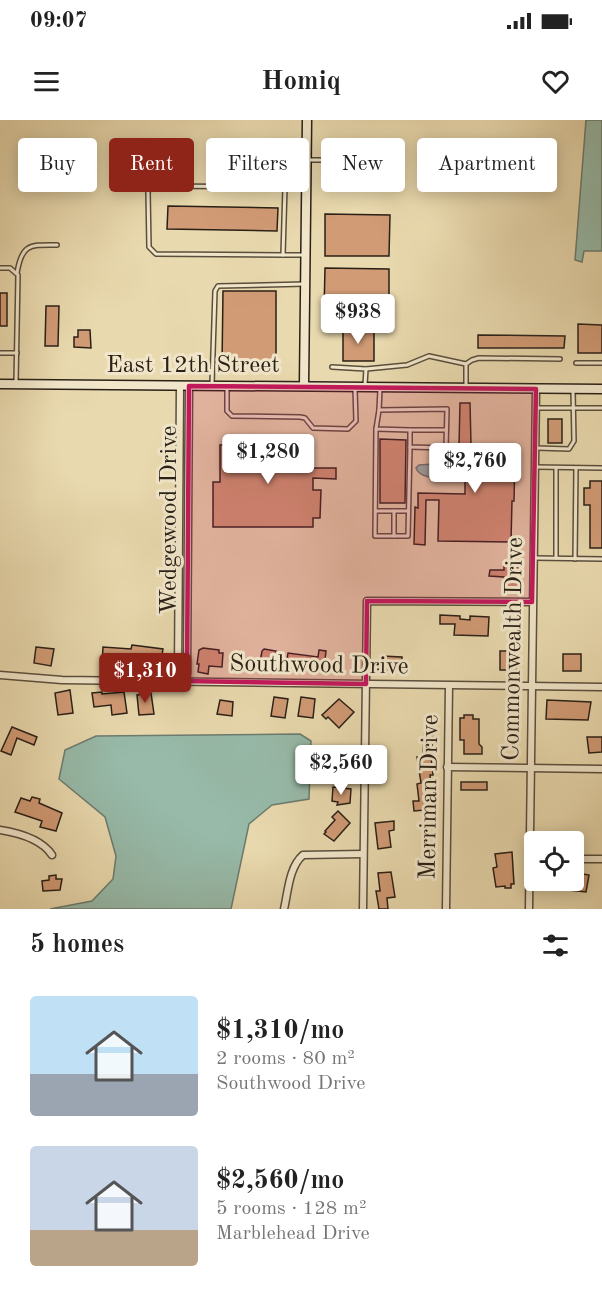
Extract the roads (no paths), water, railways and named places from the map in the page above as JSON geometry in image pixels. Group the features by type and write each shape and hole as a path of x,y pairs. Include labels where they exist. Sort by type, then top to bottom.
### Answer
{"street":[{"path":"307,120 307,138"},
{"path":"304,387 306,192"},
{"name":"East 12th Street","path":"0,384 602,389"},
{"name":"Wedgewood Drive","path":"183,681 178,673 184,386"},
{"name":"Commonwealth Drive","path":"532,831 531,687 536,388"},
{"path":"363,909 367,601 532,602"},
{"name":"Southwood Drive","path":"0,675 38,680 602,687"},
{"name":"Merriman Drive","path":"446,909 449,686"},
{"path":"447,767 602,769"},
{"path":"0,830 26,837 46,846 52,855"},
{"path":"284,909 294,869 298,859 303,855 363,854"},
{"path":"584,859 602,859"},
{"name":"Commonwealth Drive","path":"529,909 530,891"}],"lane":[{"path":"206,186 155,186 148,191 149,247 156,254 306,255"},
{"path":"284,255 285,192"},
{"path":"16,384 17,273 21,254 27,248 38,245 57,245"},
{"path":"0,268 10,267 17,273"},
{"path":"212,386 216,289 221,286 305,284"},
{"path":"0,353 17,353"},
{"path":"332,367 366,369 407,365 429,356 466,364 479,358 560,359"},
{"path":"576,363 602,363"},
{"path":"466,364 466,388"},
{"path":"365,387 366,369"},
{"path":"227,386 226,409 232,416 300,417 304,418 313,428 348,429 356,421 355,387"},
{"path":"380,387 376,429 375,536 408,536 410,430"},
{"path":"535,448 569,449 574,441 573,389"},
{"path":"535,408 602,408"},
{"path":"379,410 447,409 446,448 410,447"},
{"path":"376,429 446,430"},
{"path":"534,467 602,468"},
{"path":"556,468 556,558"},
{"path":"575,558 576,468"},
{"path":"376,511 408,511"},
{"path":"394,511 394,536"},
{"path":"533,558 602,559"}]}
